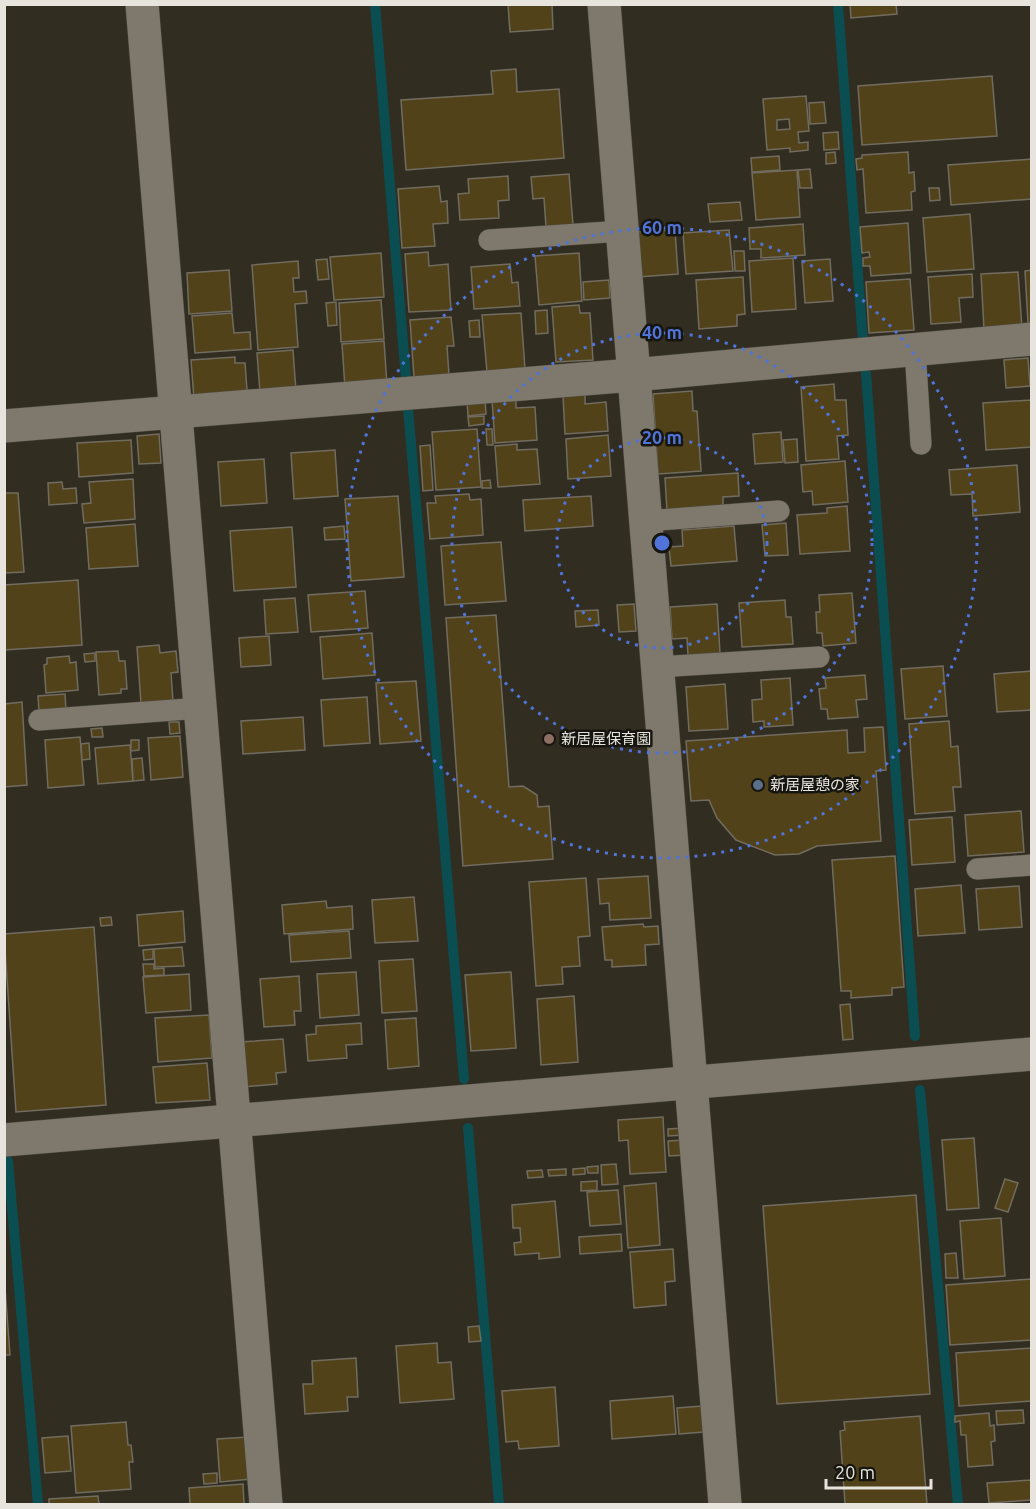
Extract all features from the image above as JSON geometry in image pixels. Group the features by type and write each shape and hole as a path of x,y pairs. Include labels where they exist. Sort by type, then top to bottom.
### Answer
{"street":[{"path":"142,4 266,1504"},
{"path":"604,4 724,1504"},
{"path":"4,426 633,375 1032,339"},
{"path":"4,1140 1032,1054"}],"lane":[{"path":"489,240 622,231"},
{"path":"915,349 921,444"},
{"path":"645,521 779,511"},
{"path":"657,667 819,657"},
{"path":"39,720 201,708"},
{"path":"977,869 1032,865"}],"building":[{"path":"508,4 552,4 553,29 510,32"},
{"path":"850,4 896,4 897,14 851,18"},
{"path":"516,69 517,92 559,89 564,158 406,170 401,100 493,94 491,71"},
{"path":"992,76 997,136 862,145 858,86"},
{"path":"806,96 809,131 798,132 799,143 808,142 808,150 790,152 790,148 767,150 763,99","holes":["789,119 790,129 777,130 777,120"]},
{"path":"824,102 826,123 810,124 809,103"},
{"path":"838,132 839,149 824,150 823,133"},
{"path":"835,152 836,163 826,164 826,153"},
{"path":"908,152 909,173 914,172 915,191 911,192 912,210 866,213 863,169 857,170 856,159 862,158 862,155"},
{"path":"779,156 780,170 752,172 751,158"},
{"path":"1032,159 1032,199 951,205 948,165"},
{"path":"810,169 812,188 800,188 798,170"},
{"path":"797,170 800,217 756,220 752,173"},
{"path":"569,174 573,225 546,227 544,198 533,199 531,177"},
{"path":"508,176 509,200 498,201 499,218 460,220 458,194 469,193 468,179"},
{"path":"439,186 441,202 447,201 448,223 433,224 435,246 402,248 398,189"},
{"path":"929,188 939,188 940,200 930,201"},
{"path":"740,202 742,220 710,222 708,204"},
{"path":"970,214 974,269 927,272 923,218"},
{"path":"908,223 911,273 871,276 870,266 863,266 863,258 870,257 869,252 862,253 860,227"},
{"path":"803,224 805,255 761,258 761,249 750,249 749,228"},
{"path":"675,230 678,274 638,277 635,232"},
{"path":"729,230 733,271 686,274 683,233"},
{"path":"734,251 744,251 745,271 735,271"},
{"path":"428,252 429,266 448,264 451,310 409,312 405,254"},
{"path":"381,253 384,297 334,300 330,257"},
{"path":"579,253 582,301 539,305 535,256"},
{"path":"793,258 796,309 752,312 749,261"},
{"path":"327,259 329,279 318,280 316,260"},
{"path":"830,259 833,301 805,303 802,261"},
{"path":"298,261 299,278 293,278 294,292 306,291 307,303 295,304 298,347 258,350 252,265"},
{"path":"510,264 512,283 518,282 520,306 474,309 471,267"},
{"path":"229,270 232,311 189,314 187,273"},
{"path":"1032,270 1032,323 1028,323 1025,271"},
{"path":"1018,272 1022,328 984,330 981,274"},
{"path":"972,274 973,297 959,298 961,322 931,324 928,277"},
{"path":"743,277 745,314 737,315 737,326 699,329 696,280"},
{"path":"910,279 914,330 869,333 866,282"},
{"path":"609,280 610,298 584,300 583,282"},
{"path":"381,300 384,339 341,342 339,303"},
{"path":"336,302 337,325 328,326 326,303"},
{"path":"579,305 580,313 590,313 593,360 556,362 552,307"},
{"path":"547,310 548,333 536,334 535,311"},
{"path":"232,313 234,333 250,332 251,349 195,353 192,316"},
{"path":"521,313 525,369 487,372 482,315"},
{"path":"451,317 454,346 447,346 449,375 414,378 410,320"},
{"path":"479,320 480,337 470,337 469,321"},
{"path":"384,341 387,385 345,388 342,344"},
{"path":"293,350 296,391 260,393 257,353"},
{"path":"235,357 235,363 245,363 247,390 194,399 191,360"},
{"path":"1028,358 1030,386 1006,388 1004,360"},
{"path":"834,384 835,400 846,400 848,435 837,436 839,459 806,461 801,387"},
{"path":"692,391 693,411 697,411 701,471 658,474 653,394"},
{"path":"585,394 585,404 606,402 608,431 565,434 563,396"},
{"path":"516,398 516,408 535,407 537,440 495,443 492,400"},
{"path":"485,399 486,414 468,416 467,400"},
{"path":"1032,400 1032,447 986,450 983,403"},
{"path":"484,416 484,424 469,426 468,417"},
{"path":"477,429 481,487 436,490 432,432"},
{"path":"486,429 492,429 493,445 487,445"},
{"path":"781,432 783,462 755,464 753,434"},
{"path":"159,434 161,463 139,464 137,436"},
{"path":"608,435 611,476 568,479 566,439"},
{"path":"797,439 798,462 785,463 783,440"},
{"path":"131,440 133,473 79,477 77,443"},
{"path":"517,444 517,450 537,449 540,484 498,487 495,446"},
{"path":"430,445 433,490 423,491 420,446"},
{"path":"335,450 338,496 294,499 291,453"},
{"path":"264,459 267,503 221,506 218,462"},
{"path":"845,461 848,502 813,505 812,491 803,492 801,465"},
{"path":"1017,465 1020,512 973,516 972,494 951,495 949,470"},
{"path":"738,473 739,496 723,497 723,507 667,511 665,478"},
{"path":"133,479 135,519 84,523 82,504 91,503 89,482"},
{"path":"490,480 491,488 482,488 482,481"},
{"path":"62,482 63,489 76,488 77,503 49,505 48,483"},
{"path":"4,493 18,493 24,572 4,573"},
{"path":"469,494 470,500 481,499 483,535 430,539 427,503 436,503 435,496"},
{"path":"398,496 404,577 351,581 345,499"},
{"path":"591,496 593,526 525,531 523,500"},
{"path":"847,506 850,551 800,554 797,515 827,513 827,508"},
{"path":"786,523 788,555 765,556 762,525"},
{"path":"135,524 138,566 89,569 86,528"},
{"path":"344,526 345,539 325,540 324,528"},
{"path":"734,526 737,561 671,566 669,547 683,546 682,530"},
{"path":"292,527 296,587 234,591 230,531"},
{"path":"501,542 506,601 445,605 441,546"},
{"path":"78,580 82,645 4,650 4,585"},
{"path":"365,591 368,628 311,632 308,595"},
{"path":"852,593 856,643 823,646 822,633 817,633 816,612 820,612 819,595"},
{"path":"295,598 298,632 266,634 264,600"},
{"path":"785,600 786,617 791,617 793,644 742,647 739,603"},
{"path":"634,604 636,631 619,632 617,605"},
{"path":"717,604 720,653 688,655 687,638 672,639 670,607"},
{"path":"598,610 599,625 576,627 575,611"},
{"path":"496,615 509,787 523,786 537,795 538,807 549,806 553,859 463,866 446,618"},
{"path":"372,633 375,675 323,679 320,637"},
{"path":"269,636 271,665 241,667 239,638"},
{"path":"159,645 160,653 176,651 178,672 171,673 173,701 141,704 137,647"},
{"path":"118,651 119,661 125,661 127,689 121,689 121,693 99,695 96,652"},
{"path":"95,653 95,661 85,662 84,654"},
{"path":"69,656 70,663 76,662 78,690 46,693 44,665 47,664 47,658"},
{"path":"943,666 947,716 905,719 901,669"},
{"path":"1032,671 1032,710 997,712 994,674"},
{"path":"865,675 867,699 856,700 858,717 828,719 827,709 821,709 819,689 826,688 825,678"},
{"path":"790,678 793,725 764,727 764,721 753,722 752,700 762,699 761,680"},
{"path":"416,681 421,741 380,744 376,683"},
{"path":"725,684 728,729 689,731 686,687"},
{"path":"65,694 66,710 39,712 38,696"},
{"path":"367,697 370,743 324,746 321,700"},
{"path":"22,702 27,785 4,787 4,704"},
{"path":"303,717 305,750 243,754 241,721"},
{"path":"949,721 951,747 958,746 961,787 953,787 955,811 915,814 909,724"},
{"path":"169,722 179,722 180,733 170,734"},
{"path":"883,727 886,770 876,771 881,841 817,846 799,854 775,855 736,840 717,818 709,800 691,801 686,741 847,730 848,753 865,752 864,728"},
{"path":"102,728 103,737 92,737 91,729"},
{"path":"180,736 183,777 151,780 148,738"},
{"path":"80,737 84,785 48,788 45,740"},
{"path":"131,740 139,740 139,750 131,751"},
{"path":"89,743 90,759 82,760 81,744"},
{"path":"130,745 133,781 98,784 95,748"},
{"path":"142,758 144,780 133,781 132,759"},
{"path":"1021,811 1024,852 968,856 965,815"},
{"path":"952,817 955,862 912,865 909,820"},
{"path":"895,856 904,987 892,988 892,995 851,998 851,991 841,991 832,860"},
{"path":"648,876 651,918 610,920 609,903 600,904 598,879"},
{"path":"586,878 590,936 578,937 580,966 562,967 563,984 536,986 529,882"},
{"path":"961,885 965,933 918,936 915,889"},
{"path":"1019,886 1022,927 979,930 976,889"},
{"path":"414,897 418,941 375,943 372,900"},
{"path":"326,901 327,908 352,906 353,929 284,934 282,905"},
{"path":"183,911 185,942 139,946 137,915"},
{"path":"111,917 112,925 101,926 100,918"},
{"path":"643,924 644,927 658,926 659,944 645,945 646,965 612,967 612,960 605,960 602,927"},
{"path":"94,927 106,1105 16,1112 4,934"},
{"path":"349,931 351,958 291,962 289,935"},
{"path":"182,947 184,966 155,967 154,949"},
{"path":"153,949 153,959 144,960 143,950"},
{"path":"413,959 417,1011 382,1013 379,961"},
{"path":"143,964 154,964 154,969 164,968 164,975 144,976"},
{"path":"356,972 359,1015 320,1018 317,974"},
{"path":"511,972 516,1048 471,1051 465,975"},
{"path":"189,974 191,1010 146,1013 143,977"},
{"path":"299,976 301,1011 294,1011 295,1025 264,1027 260,979"},
{"path":"574,996 578,1062 541,1065 537,999"},
{"path":"850,1004 853,1039 843,1040 840,1005"},
{"path":"209,1015 212,1058 158,1062 155,1018"},
{"path":"416,1018 419,1066 388,1069 385,1020"},
{"path":"361,1023 362,1044 346,1045 347,1058 308,1061 306,1035 316,1034 316,1026"},
{"path":"283,1039 286,1072 276,1073 277,1084 243,1087 240,1042"},
{"path":"207,1063 210,1100 156,1103 153,1067"},
{"path":"663,1117 666,1172 630,1174 628,1140 619,1141 618,1120"},
{"path":"683,1128 684,1135 668,1136 668,1129"},
{"path":"974,1138 979,1208 947,1210 942,1140"},
{"path":"684,1140 685,1155 669,1156 668,1141"},
{"path":"616,1164 618,1184 602,1185 601,1165"},
{"path":"598,1166 598,1173 588,1173 587,1167"},
{"path":"585,1168 585,1174 573,1175 573,1169"},
{"path":"566,1169 566,1175 549,1176 548,1170"},
{"path":"542,1170 543,1177 528,1178 527,1171"},
{"path":"1005,1179 1018,1183 1008,1212 995,1208"},
{"path":"597,1181 597,1190 581,1191 581,1182"},
{"path":"656,1183 660,1245 628,1248 624,1186"},
{"path":"618,1190 621,1224 590,1226 587,1192"},
{"path":"916,1195 930,1394 777,1404 763,1206"},
{"path":"555,1201 560,1257 539,1259 539,1253 515,1255 514,1243 521,1242 520,1228 513,1228 512,1205"},
{"path":"1001,1218 1005,1276 964,1279 960,1221"},
{"path":"621,1234 622,1251 580,1254 579,1237"},
{"path":"673,1249 675,1281 665,1282 666,1305 634,1308 630,1252"},
{"path":"956,1253 958,1278 946,1278 945,1254"},
{"path":"4,1274 10,1355 4,1355"},
{"path":"1032,1279 1032,1340 950,1345 946,1285"},
{"path":"479,1326 481,1341 469,1342 468,1327"},
{"path":"437,1343 438,1363 451,1362 454,1399 400,1403 396,1346"},
{"path":"1032,1348 1032,1401 959,1406 956,1353"},
{"path":"356,1358 358,1397 347,1397 348,1411 305,1414 303,1384 313,1384 312,1361"},
{"path":"555,1387 559,1446 519,1449 518,1441 506,1442 502,1391"},
{"path":"673,1396 676,1434 612,1439 610,1401"},
{"path":"702,1406 704,1432 679,1434 677,1408"},
{"path":"1023,1410 1024,1423 997,1425 996,1411"},
{"path":"989,1413 990,1426 994,1425 995,1441 991,1442 993,1465 968,1467 966,1435 961,1435 960,1421 955,1422 955,1416"},
{"path":"920,1416 927,1504 845,1504 840,1431 845,1430 844,1422"},
{"path":"126,1422 128,1445 131,1445 133,1462 129,1462 131,1489 76,1493 71,1426"},
{"path":"68,1436 71,1471 45,1473 42,1438"},
{"path":"248,1437 251,1479 220,1482 217,1439"},
{"path":"217,1473 217,1483 204,1484 203,1474"},
{"path":"1032,1480 1032,1500 989,1503 987,1483"},
{"path":"243,1484 244,1504 190,1504 189,1488"},
{"path":"98,1496 99,1504 49,1504 49,1499"}],"waterway":[{"path":"375,4 406,379"},
{"path":"838,4 863,342"},
{"path":"866,373 915,1036"},
{"path":"408,408 464,1079"},
{"path":"920,1090 958,1504"},
{"path":"468,1128 499,1504"},
{"path":"8,1161 38,1504"}],"place":[{"name":"新居屋保育園","path":"549,739"},
{"name":"新居屋憩の家","path":"758,785"}]}
